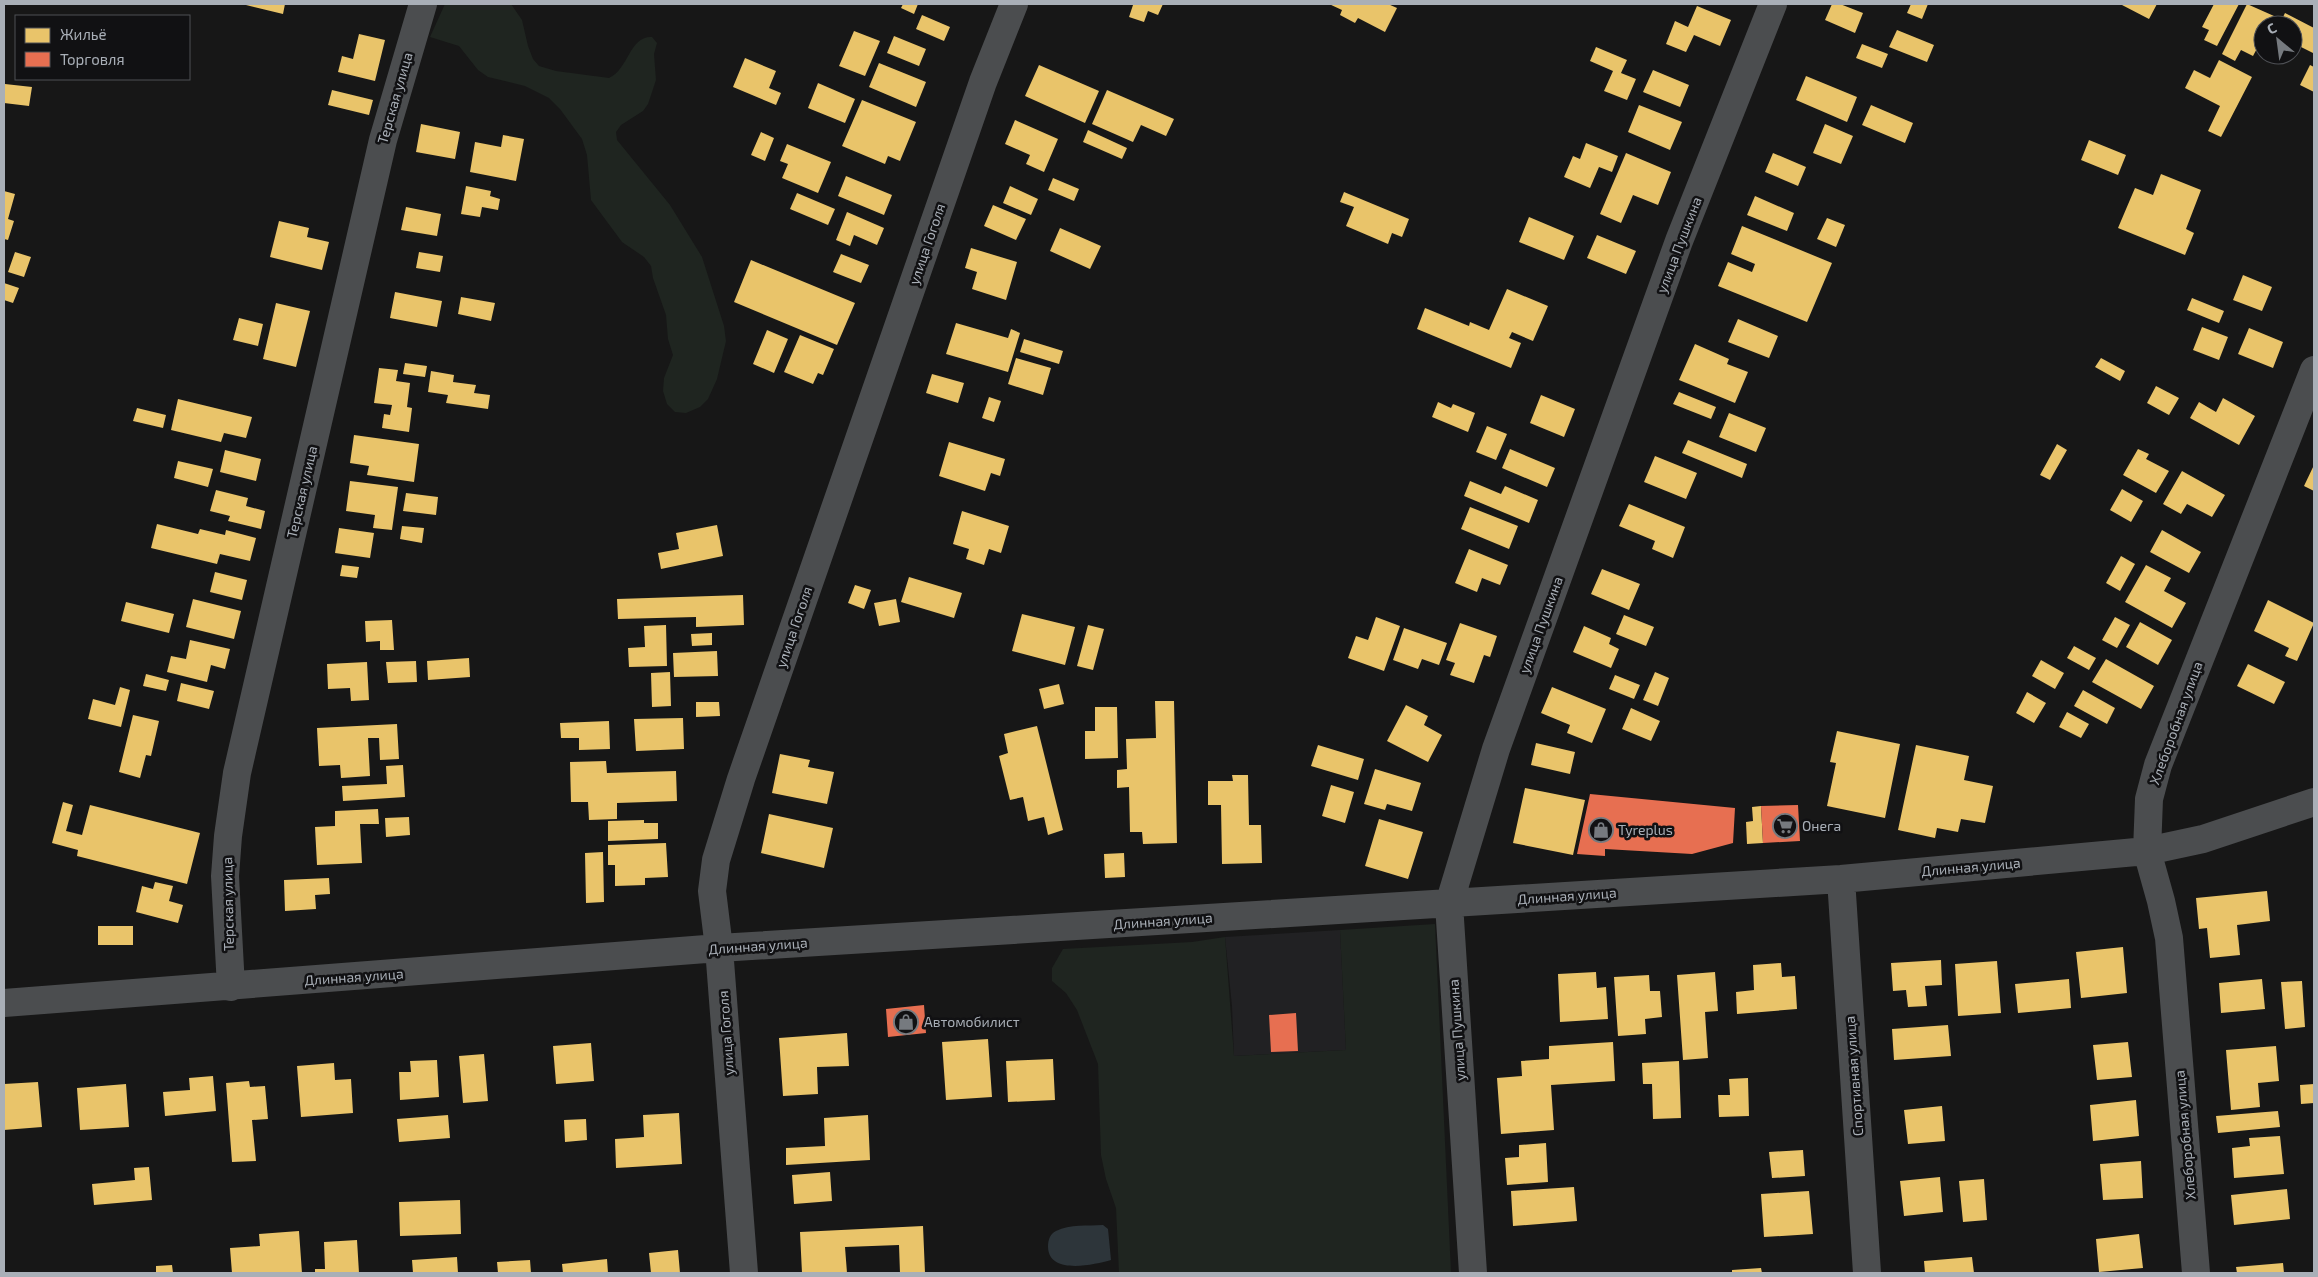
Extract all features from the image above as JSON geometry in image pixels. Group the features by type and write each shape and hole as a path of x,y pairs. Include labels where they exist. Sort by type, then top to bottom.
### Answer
{"street":[{"name":"Терская улица","path":"231,987 225,876 228,836 237,773 382,140 423,4"},
{"name":"улица Гоголя","path":"744,1273 719,948 712,891 716,860 976,101 1014,4"},
{"name":"улица Пушкина","path":"1473,1273 1449,904 1496,749 1679,242 1773,4"},
{"name":"Хлеборобная улица","path":"2196,1273 2169,938 2161,900 2147,852 2149,799 2158,766 2314,370"},
{"name":"Длинная улица","path":"4,1003 719,948 1841,879 2147,852 2203,838 2314,802"},
{"name":"Спортивная улица","path":"1841,879 1867,1273"}],"shaded area":[{"path":"445,4 511,4 522,20 533,59 539,66 556,71 609,78 621,68 638,42 644,38 652,37 657,43 654,54 656,80 648,104 643,111 621,125 616,132 617,140 670,205 702,257 724,326 726,341 717,379 708,399 700,407 686,413 675,412 667,404 663,391 664,378 673,355 668,339 666,315 653,278 651,266 644,257 622,242 591,200 587,155 582,139 560,109 549,98 525,86 488,77 478,70 459,46 430,37"},
{"path":"1435,924 1451,1273 1119,1273 1116,1208 1106,1179 1101,1155 1098,1064 1077,1010 1066,993 1052,981 1052,968 1063,949 1192,942 1225,937 1234,1056 1346,1050 1340,930"},
{"path":"1340,930 1346,1050 1234,1056 1232,1006 1225,937"},
{"path":"1103,1225 1108,1229 1111,1260 1073,1266 1056,1262 1050,1256 1048,1242 1054,1232 1073,1226"}],"building: Жильё":[{"path":"242,4 285,4 283,14"},
{"path":"903,4 918,4 914,14 901,8"},
{"path":"1130,4 1163,4 1158,15 1148,11 1144,22 1129,17 1133,5"},
{"path":"1329,4 1388,4 1397,8 1385,32 1358,18 1355,23 1340,15 1342,10"},
{"path":"1832,4 1840,4 1863,13 1855,33 1825,20"},
{"path":"1911,4 1928,4 1922,19 1907,13"},
{"path":"2123,4 2157,4 2149,19"},
{"path":"2214,4 2239,4 2217,46 2204,40 2209,30 2202,27"},
{"path":"2247,4 2272,15 2253,15 2253,56 2241,50 2235,61 2222,54"},
{"path":"1697,6 1731,20 1720,46 1694,35 1686,52 1666,44 1675,21 1688,27"},
{"path":"922,15 950,27 944,41 916,29"},
{"path":"2303,22 2314,28 2313,53 2303,48"},
{"path":"1897,30 1934,45 1927,62 1889,47"},
{"path":"854,31 880,41 865,76 839,66"},
{"path":"359,34 385,40 375,81 338,72 342,56 353,59"},
{"path":"894,36 926,49 919,66 887,53"},
{"path":"1862,44 1888,54 1882,68 1856,58"},
{"path":"1596,47 1627,60 1621,73 1636,79 1627,100 1604,91 1613,71 1590,61"},
{"path":"745,58 776,71 769,88 781,93 776,105 733,87"},
{"path":"2219,60 2252,77 2221,137 2208,131 2220,106 2185,88 2194,70 2210,78"},
{"path":"879,63 926,82 916,107 869,87"},
{"path":"1039,65 1099,91 1085,123 1025,96"},
{"path":"2310,65 2314,67 2314,92 2300,85"},
{"path":"1653,70 1689,85 1680,107 1643,92"},
{"path":"1806,76 1857,97 1847,122 1796,100"},
{"path":"818,83 855,99 845,123 808,108"},
{"path":"5,84 32,87 29,106 4,103"},
{"path":"332,90 373,100 369,115 328,105"},
{"path":"1107,90 1174,119 1166,136 1141,125 1133,142 1092,124"},
{"path":"862,100 916,122 900,161 888,156 885,164 842,146"},
{"path":"1639,105 1682,122 1670,150 1628,132"},
{"path":"1871,105 1913,123 1905,143 1862,125"},
{"path":"1015,120 1058,139 1044,172 1026,164 1030,155 1005,144"},
{"path":"421,124 460,132 455,159 416,152"},
{"path":"1825,124 1853,136 1841,164 1813,153"},
{"path":"1088,130 1127,148 1122,159 1083,142"},
{"path":"761,132 774,138 765,161 751,155"},
{"path":"503,135 524,139 516,181 470,172 475,142 501,147"},
{"path":"2089,140 2126,155 2118,175 2081,160"},
{"path":"1586,143 1618,156 1612,172 1599,167 1590,188 1564,177 1573,156 1580,159"},
{"path":"787,144 831,162 818,193 782,178 788,164 780,161"},
{"path":"1626,153 1671,172 1658,205 1633,195 1621,223 1600,214"},
{"path":"1773,153 1806,167 1798,186 1765,172"},
{"path":"2161,174 2201,190 2186,229 2194,233 2185,255 2118,228 2135,188 2153,195"},
{"path":"846,176 892,195 884,215 838,196"},
{"path":"1053,178 1079,189 1074,201 1048,190"},
{"path":"466,186 491,191 490,196 500,199 498,210 482,207 480,217 461,214"},
{"path":"1010,186 1038,199 1031,215 1003,203"},
{"path":"4,191 15,194 8,219 14,221 8,240 4,239"},
{"path":"1344,192 1409,219 1402,237 1392,233 1388,244 1346,226 1354,207 1340,202"},
{"path":"797,193 835,209 828,225 790,209"},
{"path":"1755,196 1794,213 1787,231 1747,215"},
{"path":"993,205 1026,219 1016,240 984,226"},
{"path":"406,207 441,214 437,236 401,230"},
{"path":"847,212 884,228 877,245 854,235 850,246 836,240"},
{"path":"1529,217 1574,236 1564,260 1519,242"},
{"path":"1827,218 1845,225 1836,247 1817,239"},
{"path":"279,221 309,228 307,237 329,242 322,270 270,257"},
{"path":"1742,226 1832,263 1807,322 1718,286 1728,262 1752,272 1755,264 1731,254"},
{"path":"1060,228 1101,246 1090,269 1050,251"},
{"path":"1597,235 1636,251 1626,274 1587,258"},
{"path":"971,248 1017,262 1006,300 972,289 977,272 965,268"},
{"path":"15,252 31,257 24,277 8,272"},
{"path":"419,252 443,256 440,272 416,268"},
{"path":"841,254 869,265 861,283 833,272"},
{"path":"751,260 855,303 837,345 734,302"},
{"path":"2243,275 2272,287 2262,311 2233,300"},
{"path":"4,283 19,288 13,303 4,300"},
{"path":"1507,289 1548,306 1533,341 1512,332 1509,338 1521,343 1511,368 1417,329 1425,308 1469,326 1470,322 1489,330"},
{"path":"395,292 442,301 437,327 390,318"},
{"path":"461,297 495,303 491,321 458,314"},
{"path":"2192,298 2224,311 2219,323 2187,310"},
{"path":"276,303 310,311 296,367 263,359"},
{"path":"239,318 263,324 258,346 233,340"},
{"path":"1738,319 1778,336 1769,358 1728,342"},
{"path":"956,323 1008,338 1011,329 1020,333 1008,372 946,354"},
{"path":"2202,327 2228,337 2219,360 2193,350"},
{"path":"2249,328 2283,342 2273,368 2238,354"},
{"path":"767,330 788,339 774,373 753,364"},
{"path":"800,335 834,349 823,375 818,373 813,384 784,372"},
{"path":"1024,339 1063,351 1059,364 1020,352"},
{"path":"1695,344 1729,359 1727,364 1748,372 1735,403 1679,380"},
{"path":"1016,358 1051,368 1043,395 1008,384"},
{"path":"2101,358 2125,371 2120,381 2095,367"},
{"path":"405,363 427,366 425,377 403,374"},
{"path":"379,368 398,370 396,381 410,383 407,407 412,408 409,432 382,428 384,414 390,415 392,405 374,403"},
{"path":"431,371 454,375 453,382 476,385 474,393 490,395 488,409 446,403 448,395 428,392"},
{"path":"932,374 964,383 958,403 926,393"},
{"path":"2156,386 2179,398 2169,415 2147,403"},
{"path":"1679,392 1716,407 1711,419 1673,404"},
{"path":"1541,395 1575,409 1564,437 1530,423"},
{"path":"989,397 1001,401 994,422 982,418"},
{"path":"2223,398 2255,416 2239,445 2190,418 2199,402 2216,412"},
{"path":"178,399 252,417 246,438 224,433 221,442 171,430"},
{"path":"1438,402 1451,408 1453,404 1475,413 1468,432 1432,417"},
{"path":"137,408 166,415 163,428 133,421"},
{"path":"1729,413 1766,428 1756,452 1719,437"},
{"path":"1487,426 1507,434 1496,460 1476,452"},
{"path":"354,435 419,444 414,482 367,475 369,466 350,463"},
{"path":"1688,440 1747,464 1742,478 1682,453"},
{"path":"949,442 1005,459 1000,476 991,473 985,491 939,476"},
{"path":"2057,444 2067,450 2050,480 2040,475"},
{"path":"1510,449 1555,468 1547,487 1502,468"},
{"path":"2138,449 2149,454 2146,459 2169,471 2156,493 2123,475"},
{"path":"225,450 261,459 256,481 220,472"},
{"path":"1655,456 1697,473 1686,499 1644,482"},
{"path":"178,461 213,469 208,487 174,478"},
{"path":"2314,465 2314,491 2304,486"},
{"path":"2182,471 2225,495 2212,517 2187,504 2181,514 2163,504"},
{"path":"350,481 398,487 392,530 373,528 375,515 346,511"},
{"path":"1470,481 1501,494 1505,486 1538,500 1529,523 1464,496"},
{"path":"2122,489 2143,501 2131,522 2110,510"},
{"path":"216,490 248,498 246,506 265,511 261,529 228,521 230,516 210,511"},
{"path":"406,493 438,497 436,515 403,511"},
{"path":"1629,504 1685,527 1673,558 1652,549 1655,541 1619,526"},
{"path":"1470,507 1518,526 1509,549 1461,529"},
{"path":"962,511 1009,526 1001,553 989,549 984,565 966,559 969,549 953,544"},
{"path":"157,524 198,534 200,529 225,535 226,530 256,538 250,561 220,554 217,564 151,548"},
{"path":"717,525 723,556 661,569 658,553 679,549 676,533"},
{"path":"402,526 424,528 422,543 400,539"},
{"path":"339,528 374,533 370,558 335,553"},
{"path":"2162,530 2201,552 2189,573 2150,552"},
{"path":"1469,549 1508,565 1500,585 1482,578 1477,592 1455,583"},
{"path":"2121,556 2135,564 2120,591 2106,583"},
{"path":"342,565 359,567 357,578 340,576"},
{"path":"2146,565 2171,578 2164,591 2186,603 2172,628 2125,602"},
{"path":"1602,569 1640,584 1629,610 1591,594"},
{"path":"215,572 247,580 242,600 210,592"},
{"path":"909,577 962,593 954,618 901,602"},
{"path":"855,585 871,590 864,609 848,603"},
{"path":"743,595 744,625 696,627 696,617 618,619 617,599"},
{"path":"193,599 241,611 234,639 186,627"},
{"path":"896,599 900,622 879,626 874,603"},
{"path":"2268,600 2314,623 2297,661 2285,656 2289,648 2254,631"},
{"path":"126,602 174,614 169,633 121,621"},
{"path":"1022,614 1075,627 1065,665 1012,651"},
{"path":"1624,615 1654,627 1646,646 1616,634"},
{"path":"1376,617 1400,626 1384,671 1348,658 1356,636 1368,640"},
{"path":"2115,617 2130,625 2117,648 2102,640"},
{"path":"392,620 394,650 380,650 380,641 366,642 365,621"},
{"path":"2140,622 2172,640 2158,665 2126,647"},
{"path":"1460,623 1497,636 1490,657 1484,655 1474,683 1450,675 1455,663 1446,660"},
{"path":"666,625 667,666 629,667 628,648 645,647 644,626"},
{"path":"1088,625 1104,629 1093,670 1077,666"},
{"path":"1584,626 1611,638 1609,644 1619,649 1611,668 1573,652"},
{"path":"1404,628 1447,643 1439,665 1422,659 1418,669 1393,660"},
{"path":"712,633 712,645 692,646 691,634"},
{"path":"190,640 230,649 225,669 211,665 207,682 167,672 171,656 186,659"},
{"path":"2074,646 2096,658 2089,670 2067,658"},
{"path":"717,651 718,676 674,677 673,653"},
{"path":"469,658 470,677 428,680 427,661"},
{"path":"2106,659 2154,686 2141,709 2092,682"},
{"path":"2041,660 2064,673 2055,689 2032,676"},
{"path":"416,661 417,682 388,683 386,662"},
{"path":"367,662 369,700 351,701 350,688 328,689 327,664"},
{"path":"2248,664 2285,682 2274,704 2237,686"},
{"path":"670,672 671,706 652,707 651,673"},
{"path":"1655,672 1669,678 1658,706 1643,700"},
{"path":"146,674 169,680 166,691 143,686"},
{"path":"1615,675 1640,685 1634,699 1609,689"},
{"path":"181,683 214,691 209,709 177,701"},
{"path":"1059,684 1064,704 1044,709 1039,689"},
{"path":"120,687 130,690 121,727 88,719 93,699 115,705"},
{"path":"1552,687 1606,709 1592,743 1567,733 1570,725 1541,713"},
{"path":"2083,690 2115,708 2107,724 2074,706"},
{"path":"2027,692 2046,703 2034,723 2016,713"},
{"path":"1155,701 1174,701 1177,843 1143,844 1142,832 1130,832 1129,787 1117,788 1117,770 1127,769 1126,739 1156,738"},
{"path":"696,702 719,702 720,716 696,717"},
{"path":"1406,705 1428,716 1424,725 1442,735 1428,762 1387,741"},
{"path":"1095,707 1117,707 1118,758 1085,759 1085,731 1095,731"},
{"path":"1631,708 1660,721 1651,741 1622,729"},
{"path":"2067,712 2089,724 2081,738 2059,727"},
{"path":"133,715 159,721 151,756 146,755 140,778 119,772"},
{"path":"683,718 684,749 636,751 634,719"},
{"path":"609,721 610,749 579,750 579,738 561,738 560,723"},
{"path":"397,724 399,759 380,760 379,738 368,738 370,776 341,778 340,765 319,766 317,728"},
{"path":"1037,726 1063,830 1048,835 1044,817 1028,821 1023,797 1010,800 999,756 1008,753 1004,734"},
{"path":"1837,731 1900,744 1885,818 1827,806 1836,763 1830,762"},
{"path":"1536,743 1575,752 1570,774 1531,765"},
{"path":"1318,745 1364,759 1358,780 1311,766"},
{"path":"1916,745 1969,756 1964,780 1993,786 1985,823 1961,819 1958,832 1937,828 1935,838 1898,830"},
{"path":"780,754 810,760 808,767 834,772 827,804 772,793"},
{"path":"606,761 607,773 676,771 677,801 617,803 617,819 589,820 588,802 571,802 570,762"},
{"path":"403,765 405,797 343,801 342,786 387,784 386,766"},
{"path":"1375,769 1421,783 1412,811 1387,804 1385,810 1364,804"},
{"path":"1232,775 1248,775 1249,825 1261,825 1262,863 1222,864 1221,805 1208,805 1208,781 1233,781"},
{"path":"1331,785 1354,792 1345,823 1322,816"},
{"path":"1525,788 1585,800 1573,855 1513,843"},
{"path":"63,802 73,805 66,831 82,835 90,805 200,833 187,884 77,856 78,850 52,843"},
{"path":"1761,806 1763,843 1747,844 1746,822 1753,821 1752,807"},
{"path":"378,809 379,824 360,824 362,863 317,865 315,827 335,826 335,811"},
{"path":"769,814 833,828 824,868 761,853"},
{"path":"409,817 410,835 386,837 385,818"},
{"path":"1379,819 1423,832 1408,879 1365,866"},
{"path":"644,820 644,823 658,823 658,839 608,841 608,821"},
{"path":"666,843 668,877 645,878 645,885 615,886 615,865 608,865 608,845"},
{"path":"603,852 604,902 586,903 585,853"},
{"path":"1124,853 1125,877 1105,878 1104,854"},
{"path":"329,878 330,894 315,895 316,909 285,911 284,880"},
{"path":"155,882 173,886 169,901 183,905 178,923 136,912 142,886 153,889"},
{"path":"2267,891 2270,921 2237,925 2240,955 2210,958 2207,928 2199,929 2196,898"},
{"path":"98,926 133,926 133,945 98,945"},
{"path":"2123,947 2127,993 2081,998 2076,952"},
{"path":"1941,960 1942,985 1925,986 1927,1006 1908,1007 1906,990 1893,991 1891,963"},
{"path":"1997,961 2001,1013 1958,1016 1955,964"},
{"path":"1781,963 1782,977 1795,976 1797,1009 1737,1014 1736,992 1754,990 1753,965"},
{"path":"1596,972 1597,988 1606,987 1608,1019 1560,1022 1558,974"},
{"path":"1715,972 1718,1011 1705,1012 1708,1058 1683,1060 1677,975"},
{"path":"1649,975 1650,991 1660,991 1662,1017 1645,1019 1646,1034 1618,1036 1614,977"},
{"path":"2069,979 2071,1008 2018,1013 2015,984"},
{"path":"2262,979 2265,1009 2221,1013 2219,983"},
{"path":"2302,981 2305,1027 2285,1029 2281,982"},
{"path":"1948,1025 1951,1056 1894,1060 1892,1029"},
{"path":"847,1033 849,1066 817,1067 818,1094 783,1096 779,1038"},
{"path":"988,1039 992,1097 946,1100 942,1042"},
{"path":"1613,1042 1615,1081 1551,1085 1554,1130 1501,1134 1497,1078 1522,1076 1521,1061 1549,1059 1549,1046"},
{"path":"2128,1042 2132,1077 2097,1080 2093,1045"},
{"path":"591,1043 594,1081 556,1084 553,1046"},
{"path":"2276,1046 2279,1081 2258,1083 2260,1107 2231,1110 2226,1050"},
{"path":"484,1054 488,1101 463,1103 459,1056"},
{"path":"1053,1059 1055,1100 1008,1102 1006,1061"},
{"path":"437,1060 439,1097 400,1100 399,1072 411,1072 410,1061"},
{"path":"1679,1061 1681,1118 1653,1119 1652,1084 1643,1084 1642,1063"},
{"path":"334,1063 335,1080 351,1079 353,1113 301,1117 297,1066"},
{"path":"213,1076 216,1111 165,1116 163,1092 190,1090 189,1078"},
{"path":"1748,1078 1749,1116 1719,1117 1718,1095 1730,1095 1729,1079"},
{"path":"249,1081 250,1087 265,1086 268,1119 252,1120 256,1161 232,1162 226,1083"},
{"path":"38,1082 42,1127 4,1130 4,1084"},
{"path":"126,1084 129,1127 80,1130 77,1088"},
{"path":"2314,1084 2314,1103 2301,1104 2300,1085"},
{"path":"2136,1100 2139,1136 2093,1141 2090,1105"},
{"path":"1942,1106 1945,1141 1908,1144 1904,1110"},
{"path":"2278,1111 2280,1127 2218,1133 2216,1116"},
{"path":"679,1113 682,1164 616,1168 615,1139 644,1137 643,1115"},
{"path":"448,1115 450,1138 399,1142 397,1119"},
{"path":"868,1115 870,1160 786,1165 786,1148 825,1146 824,1118"},
{"path":"586,1119 587,1140 565,1142 564,1120"},
{"path":"2280,1136 2284,1174 2234,1178 2232,1148 2250,1146 2249,1138"},
{"path":"1546,1143 1548,1182 1507,1185 1505,1158 1519,1157 1519,1145"},
{"path":"1803,1150 1805,1176 1772,1178 1769,1152"},
{"path":"2141,1161 2143,1198 2103,1200 2100,1164"},
{"path":"149,1167 152,1200 94,1205 92,1184 135,1180 134,1168"},
{"path":"830,1172 832,1201 794,1204 792,1175"},
{"path":"1940,1177 1943,1212 1904,1216 1900,1181"},
{"path":"1984,1179 1987,1220 1963,1222 1959,1181"},
{"path":"1574,1187 1577,1221 1513,1226 1511,1191"},
{"path":"2287,1189 2290,1219 2234,1225 2231,1195"},
{"path":"1809,1191 1813,1234 1764,1237 1761,1194"},
{"path":"460,1200 461,1234 400,1236 399,1202"},
{"path":"923,1226 925,1273 900,1273 899,1245 845,1247 847,1273 802,1273 800,1232"},
{"path":"299,1231 302,1273 232,1273 230,1248 260,1246 259,1234"},
{"path":"2139,1234 2143,1268 2099,1272 2096,1239"},
{"path":"357,1240 359,1273 315,1273 315,1269 325,1269 324,1242"},
{"path":"678,1250 680,1273 651,1273 649,1253"},
{"path":"457,1257 458,1273 413,1273 412,1260"},
{"path":"1972,1257 1974,1273 1925,1273 1924,1261"},
{"path":"607,1259 608,1273 563,1273 562,1264"},
{"path":"530,1260 531,1273 498,1273 497,1262"},
{"path":"2283,1263 2284,1273 2237,1273 2236,1267"},
{"path":"172,1265 173,1273 156,1273 156,1266"},
{"path":"1761,1268 1762,1273 1732,1273 1732,1270"}],"building: Торговля":[{"path":"1590,794 1735,808 1733,843 1692,854 1605,849 1605,856 1577,854"},
{"path":"1798,805 1800,841 1763,843 1761,806"},
{"path":"924,1005 926,1033 888,1037 886,1009"},
{"path":"1296,1013 1298,1051 1271,1052 1269,1015"}],"place":[{"name":"Онега","path":"1785,826"},
{"name":"Tyreplus","path":"1601,830"},
{"name":"Автомобилист","path":"906,1022"}]}
